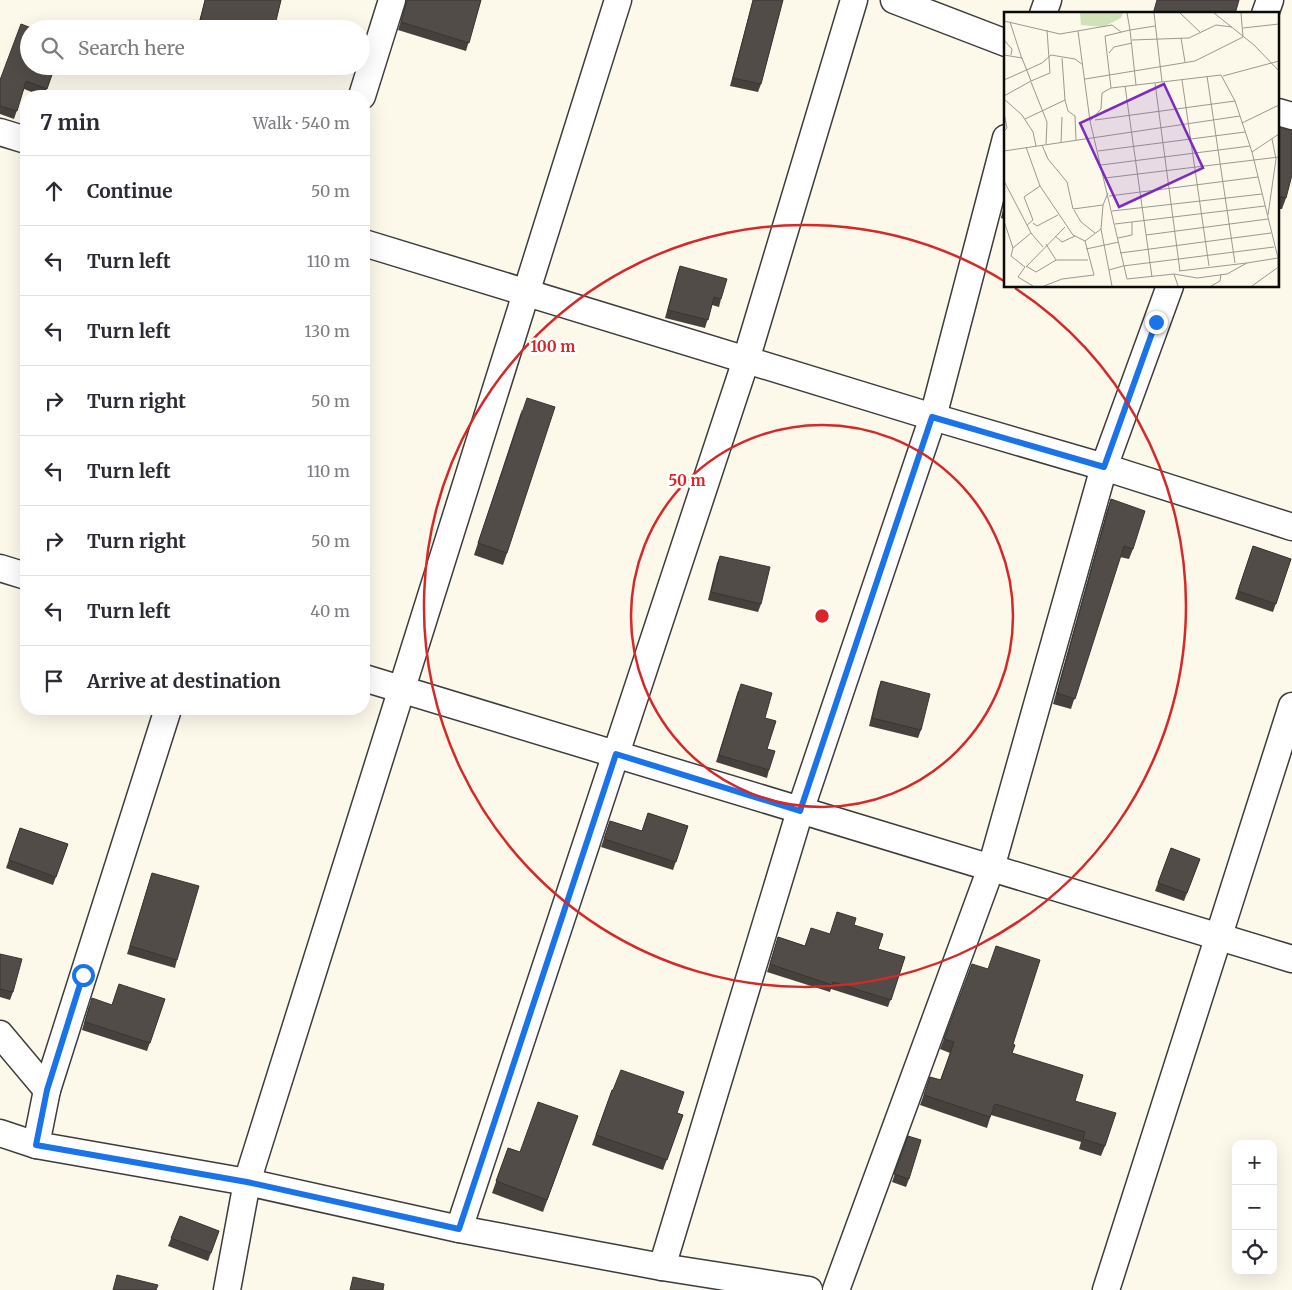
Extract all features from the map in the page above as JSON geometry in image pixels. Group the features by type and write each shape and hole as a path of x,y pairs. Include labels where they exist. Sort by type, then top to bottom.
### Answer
{"street":[{"path":"370,70 392,0"},
{"path":"227,1290 247,1182 618,0"},
{"path":"459,1229 746,360 854,0"},
{"path":"894,0 1004,42"},
{"path":"1044,12 1048,0"},
{"path":"1266,12 1270,0"},
{"path":"364,90 369,75"},
{"path":"0,132 20,138"},
{"path":"662,1267 800,811 932,417 1004,146"},
{"path":"370,245 932,417 1104,467 1292,527"},
{"path":"836,1290 991,868 1104,467 1169,288"},
{"path":"0,568 20,574"},
{"path":"370,680 1292,959"},
{"path":"1106,1290 1292,706"},
{"path":"36,1145 47,1090 166,715"},
{"path":"0,1034 47,1090"},
{"path":"0,1134 36,1145 247,1182 459,1229 662,1267 809,1290"}],"building":[{"path":"205,0 281,0 276,20 200,20"},
{"path":"407,0 481,0 469,43 401,22"},
{"path":"753,0 783,0 761,84 733,78"},
{"path":"1157,0 1239,0 1236,12 1154,12"},
{"path":"20,27 20,75 52,75 47,89 26,81 23,90 20,90 20,101 17,111 0,106 0,80"},
{"path":"1280,128 1292,131 1292,175 1286,198 1280,196"},
{"path":"680,266 727,279 721,299 714,297 708,320 668,310"},
{"path":"527,398 555,407 507,553 478,543"},
{"path":"1111,499 1145,511 1133,549 1124,546 1075,699 1057,693"},
{"path":"1253,546 1291,559 1276,604 1238,591"},
{"path":"720,556 770,567 761,604 711,592"},
{"path":"881,681 930,694 921,730 872,718"},
{"path":"741,684 772,693 765,718 776,721 767,749 775,751 769,770 719,755"},
{"path":"648,813 688,826 676,862 604,839 610,821 642,831"},
{"path":"20,828 68,844 56,877 9,860"},
{"path":"1171,848 1200,859 1187,893 1158,883"},
{"path":"152,873 199,886 177,960 130,946"},
{"path":"837,912 856,918 854,925 883,934 878,949 905,957 891,1000 833,982 832,985 770,964 778,937 805,946 811,928 830,934"},
{"path":"996,946 1040,960 1013,1044 1015,1045 1012,1053 1083,1075 1075,1101 1116,1113 1105,1146 1083,1139 1085,1132 995,1104 990,1117 924,1095 930,1077 941,1080 954,1042 944,1039 972,964 988,969"},
{"path":"0,954 22,959 13,992 0,989"},
{"path":"119,984 165,999 150,1043 85,1022 92,998 112,1005"},
{"path":"621,1070 684,1092 677,1113 683,1115 667,1160 596,1135"},
{"path":"538,1102 578,1116 547,1200 496,1181 508,1148 520,1152"},
{"path":"908,1136 921,1140 909,1179 894,1174"},
{"path":"180,1216 219,1231 211,1253 171,1238"},
{"path":"117,1275 158,1285 156,1290 113,1290"},
{"path":"353,1277 384,1284 383,1290 350,1290"}],"route":[{"path":"83,975 47,1090 36,1145 247,1182 459,1229 616,754 800,811 932,417 1104,467 1156,322"}]}
